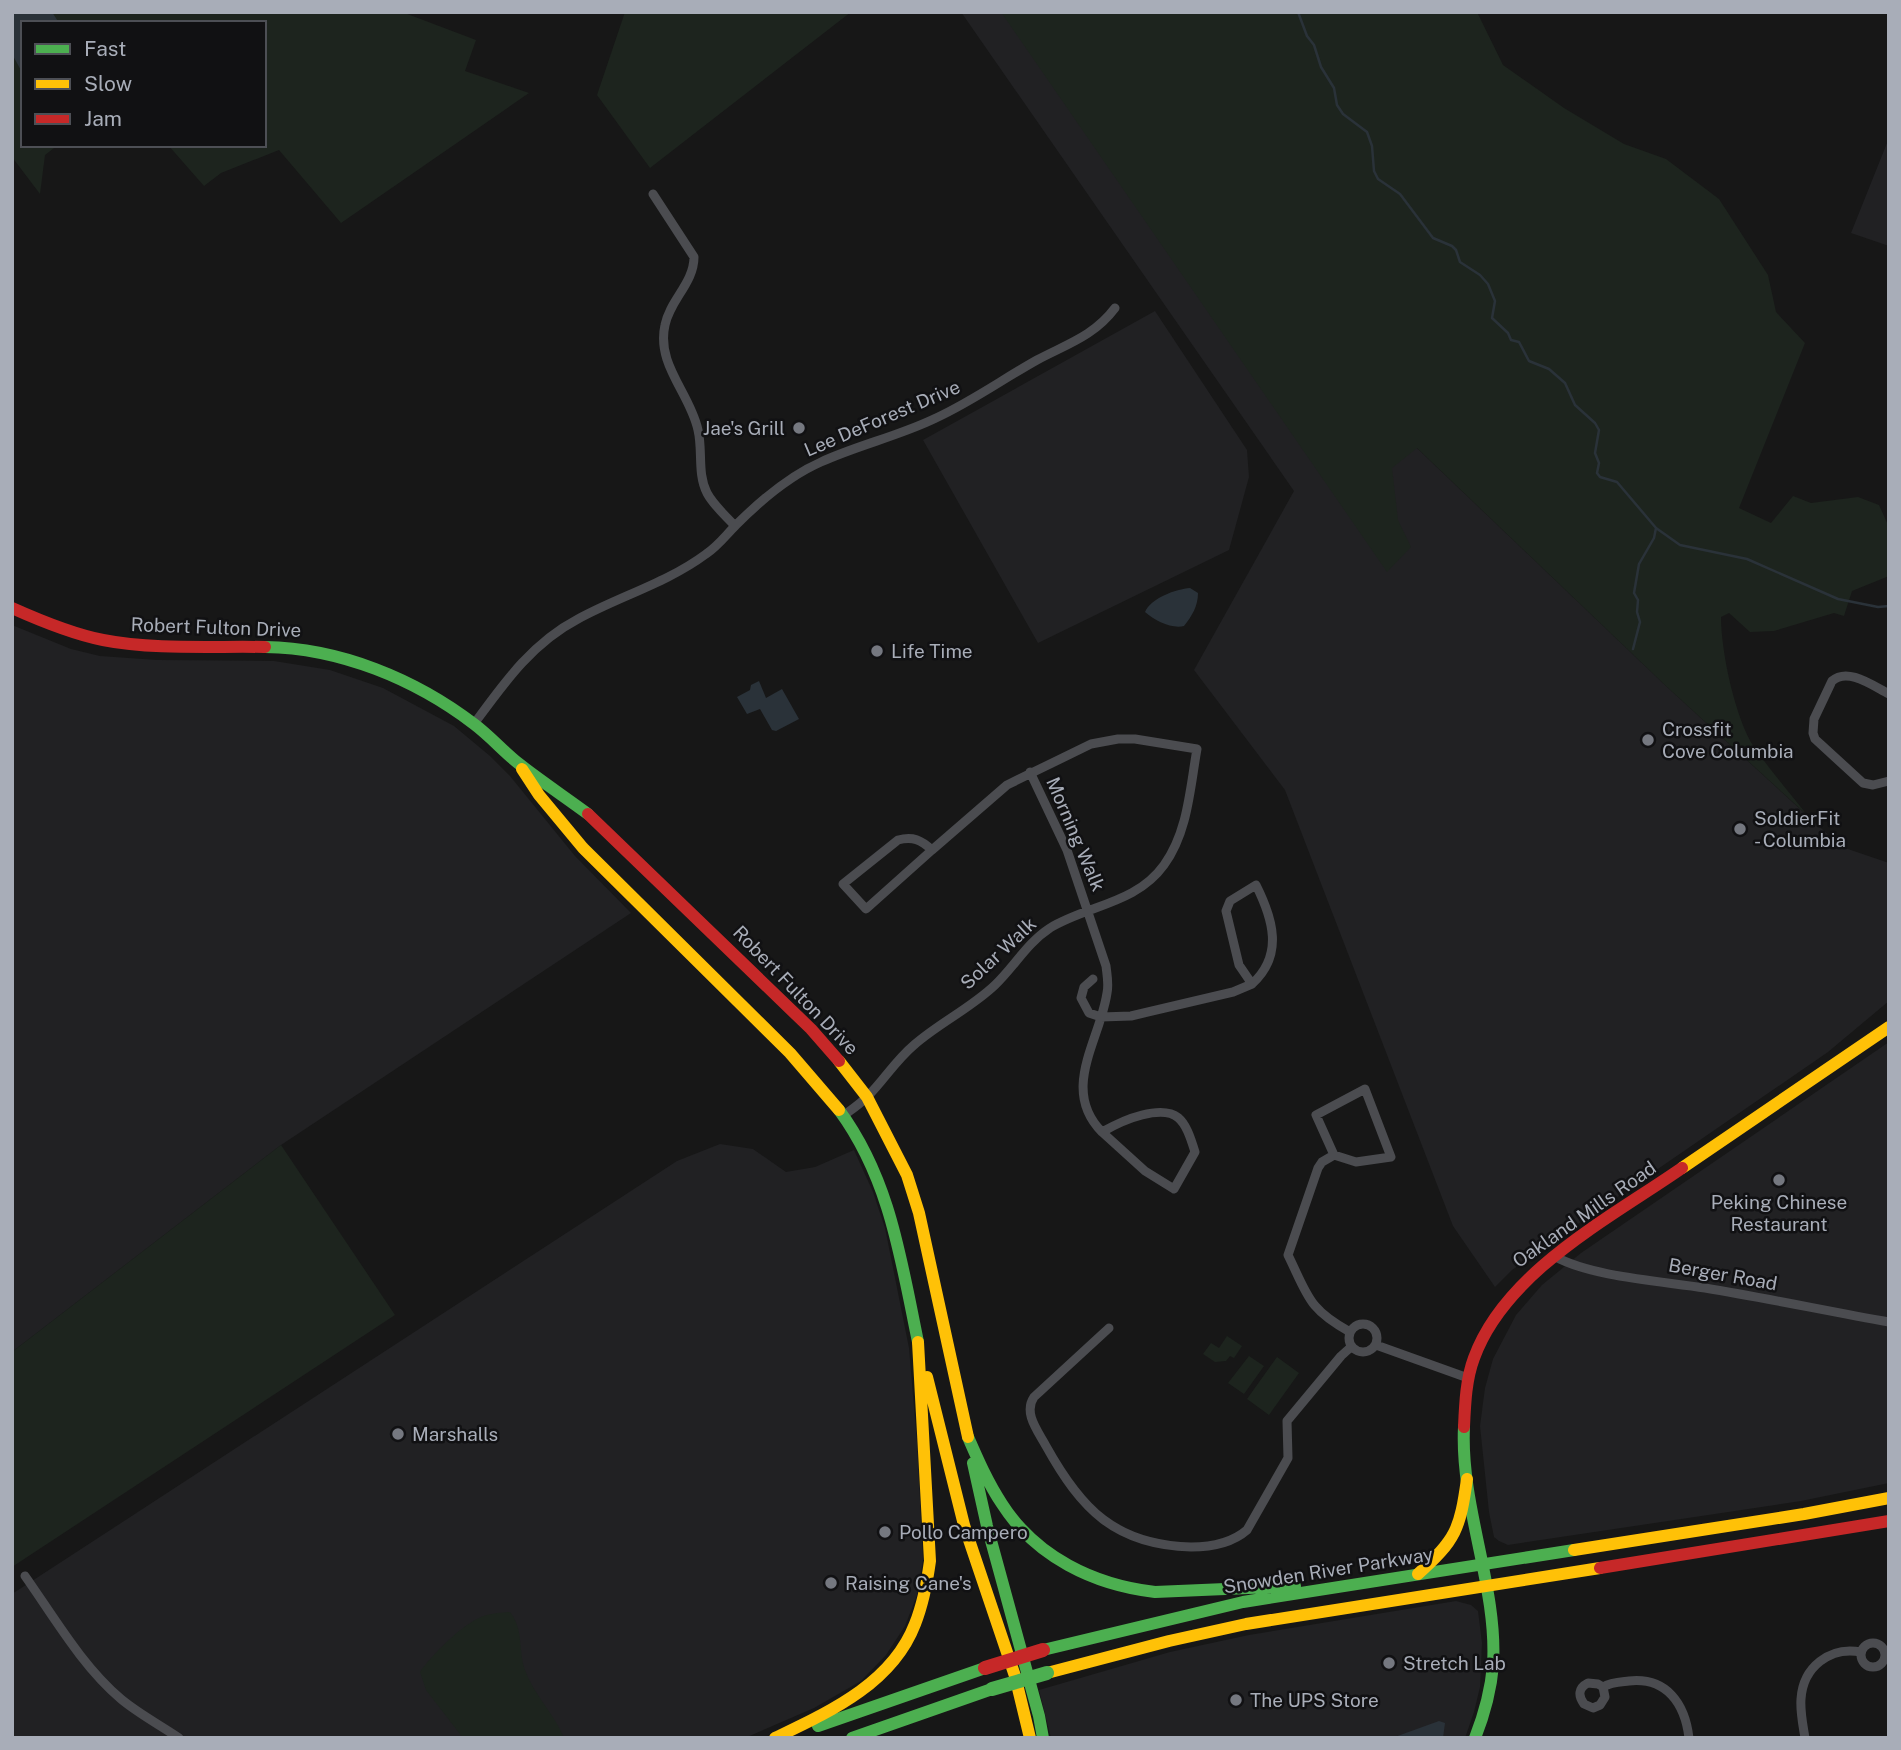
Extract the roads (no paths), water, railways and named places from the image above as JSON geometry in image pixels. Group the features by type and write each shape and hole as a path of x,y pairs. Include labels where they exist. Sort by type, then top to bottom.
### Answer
{"main road":[{"name":"Robert Fulton Drive","path":"12,608 50,625 102,640 159,645 276,647 335,656 389,674 419,688 474,724 518,763 581,808 624,845 811,1029 867,1097 907,1175 919,1213 968,1437"},
{"name":"Robert Fulton Drive","path":"518,763 583,848 814,1078 843,1116 861,1144 881,1185 918,1342"},
{"name":"Oakland Mills Road","path":"1475,1738 1490,1688 1493,1665 1492,1620 1467,1479 1462,1427 1468,1378 1479,1343 1506,1298 1527,1276 1889,1027"},
{"path":"775,1738 823,1716 865,1689 894,1660 920,1615 929,1581 930,1561 918,1342"},
{"path":"918,1342 965,1532 1002,1639 1030,1738"},
{"path":"968,1437 988,1480 1019,1527 1065,1563 1101,1580 1155,1592 1339,1585"},
{"path":"968,1437 987,1526 1043,1738"},
{"path":"1418,1574 1453,1538 1467,1479"},
{"name":"Snowden River Parkway","path":"788,1738 985,1668 1043,1650 1165,1619 1339,1585 1804,1514 1889,1498"},
{"name":"Snowden River Parkway","path":"852,1738 992,1689 1170,1641 1247,1625 1889,1521"},
{"path":"875,1738 941,1706"}],"street":[{"path":"653,194 694,257 689,279 669,311 665,325 664,349 667,361 695,418 700,440 702,481 708,494 735,526"},
{"name":"Lee DeForest Drive","path":"474,724 512,672 539,645 577,620 676,574 716,547 769,496 803,471 822,461 889,438 936,418 1089,334 1104,324 1115,308"},
{"path":"1889,694 1850,676 1837,676 1832,681 1812,726 1815,739 1863,783 1873,785 1889,780"},
{"name":"Solar Walk","path":"843,1116 867,1097 905,1053 928,1033 994,986 1040,936 1089,910 1113,903 1135,892 1156,875 1178,841 1185,822 1197,749 1118,738 1091,744 1030,772"},
{"path":"932,850 911,837 898,840 843,884 866,909 1007,785 1030,772"},
{"name":"Morning Walk","path":"1030,772 1060,832 1089,910 1106,966 1108,982 1083,1083 1089,1118 1102,1132 1145,1171 1174,1189 1195,1152 1185,1126 1169,1111 1160,1110 1121,1120 1102,1132"},
{"path":"1093,979 1084,987 1081,998 1089,1013 1101,1017 1131,1016 1233,992 1252,984 1269,963 1273,938 1272,926 1256,885 1230,901 1226,911 1239,965 1252,984"},
{"path":"1334,1155 1316,1115 1364,1089 1391,1157 1356,1162 1334,1155 1322,1162 1288,1255 1318,1312 1350,1332"},
{"name":"Berger Road","path":"1554,1256 1567,1264 1590,1270 1889,1322"},
{"path":"1351,1347 1348,1337 1357,1325 1369,1325 1377,1334 1376,1345"},
{"path":"1109,1328 1034,1397 1029,1409 1032,1420 1059,1469 1093,1513 1108,1525 1145,1542 1183,1547 1205,1547 1239,1537 1247,1531 1288,1458 1287,1420 1340,1356 1351,1347"},
{"path":"1351,1347 1364,1352 1376,1345 1468,1378"},
{"path":"25,1576 73,1644 107,1686 137,1711 179,1738"},
{"path":"1805,1738 1801,1699 1809,1674 1827,1656 1844,1650 1861,1652"},
{"path":"1602,1687 1609,1683 1635,1680 1661,1686 1679,1702 1686,1718 1689,1738"}],"waterway":[{"path":"1298,12 1321,67 1334,88 1337,105 1343,114 1367,132 1378,179 1400,194 1433,238 1452,246 1460,262 1480,275 1488,284 1495,301 1492,318 1508,333 1511,340 1519,342 1529,361 1549,369 1565,383 1575,405 1595,423 1599,430 1595,453 1599,463 1597,473 1600,477 1617,482 1656,528 1680,545 1747,559 1838,599 1878,607 1889,606"},
{"path":"1633,649 1640,622 1638,600 1634,593 1639,564 1654,538 1656,528"}],"place":[{"name":"Jae's Grill","path":"799,428"},
{"name":"Life Time","path":"877,651"},
{"name":"Crossfit Cove Columbia","path":"1648,740"},
{"name":"SoldierFit - Columbia","path":"1740,829"},
{"name":"Peking Chinese Restaurant","path":"1779,1180"},
{"name":"Marshalls","path":"398,1434"},
{"name":"Pollo Campero","path":"885,1532"},
{"name":"Raising Cane's","path":"831,1583"},
{"name":"Stretch Lab","path":"1389,1663"},
{"name":"The UPS Store","path":"1236,1700"}]}
